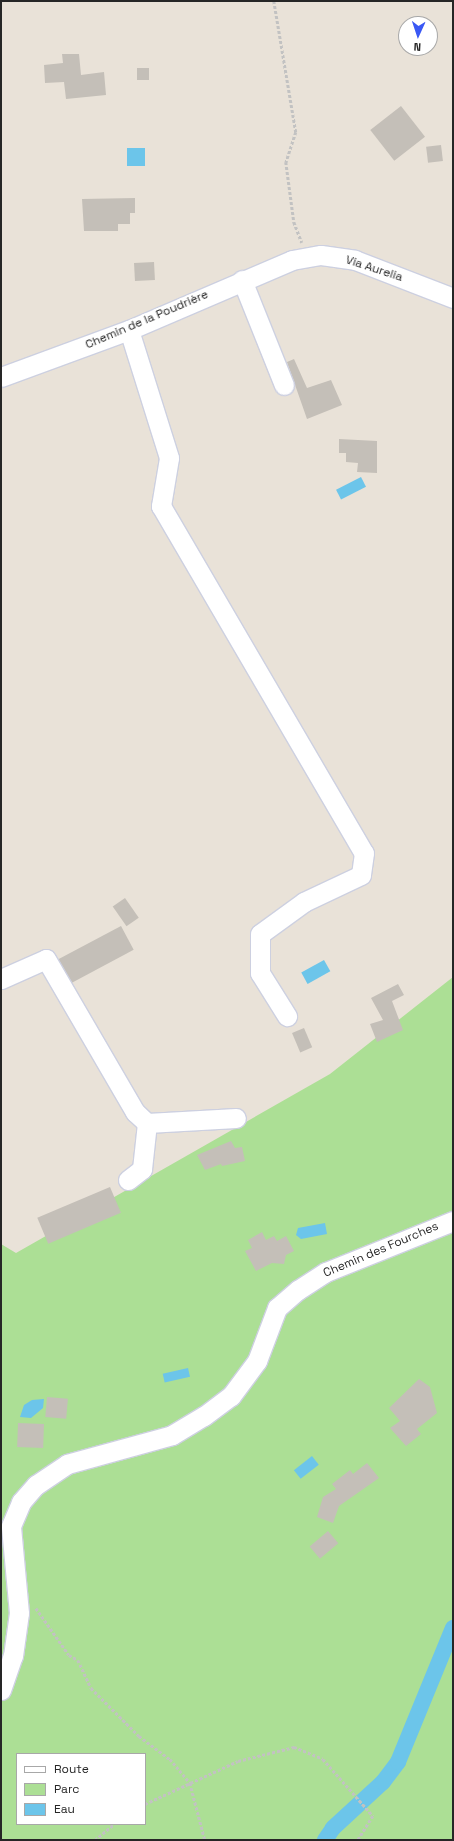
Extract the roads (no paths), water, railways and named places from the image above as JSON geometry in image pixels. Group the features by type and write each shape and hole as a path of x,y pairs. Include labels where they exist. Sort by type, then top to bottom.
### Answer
{"street":[{"name":"Via Aurelia","path":"301,258 321,255 355,260 453,298"},
{"name":"Chemin de la Poudrière","path":"1,377 129,330 242,280 301,258"},
{"path":"242,280 284,384"},
{"path":"129,330 169,458 161,506 364,853 361,875 304,902 260,934 260,973 287,1016"},
{"path":"1,979 46,959 135,1112 148,1123 236,1118"},
{"path":"128,1180 142,1169 148,1123"},
{"name":"Chemin des Fourches","path":"1,1690 13,1656 19,1614 11,1526 21,1502 36,1485 67,1464 172,1435 204,1416 235,1390 257,1361 277,1308 298,1290 326,1272 453,1221"}],"water":[{"path":"127,148 145,148 145,166 127,166"},
{"path":"361,477 366,487 341,500 336,490"},
{"path":"324,960 330,971 308,984 301,973"},
{"path":"325,1223 327,1234 301,1239 296,1235 298,1228"},
{"path":"188,1368 190,1377 165,1383 163,1374"},
{"path":"44,1399 43,1408 31,1418 20,1417 24,1405 32,1400"},
{"path":"312,1456 319,1465 301,1479 294,1470"}],"waterway":[{"path":"325,1840 333,1828 383,1782 398,1762 453,1628"}]}
